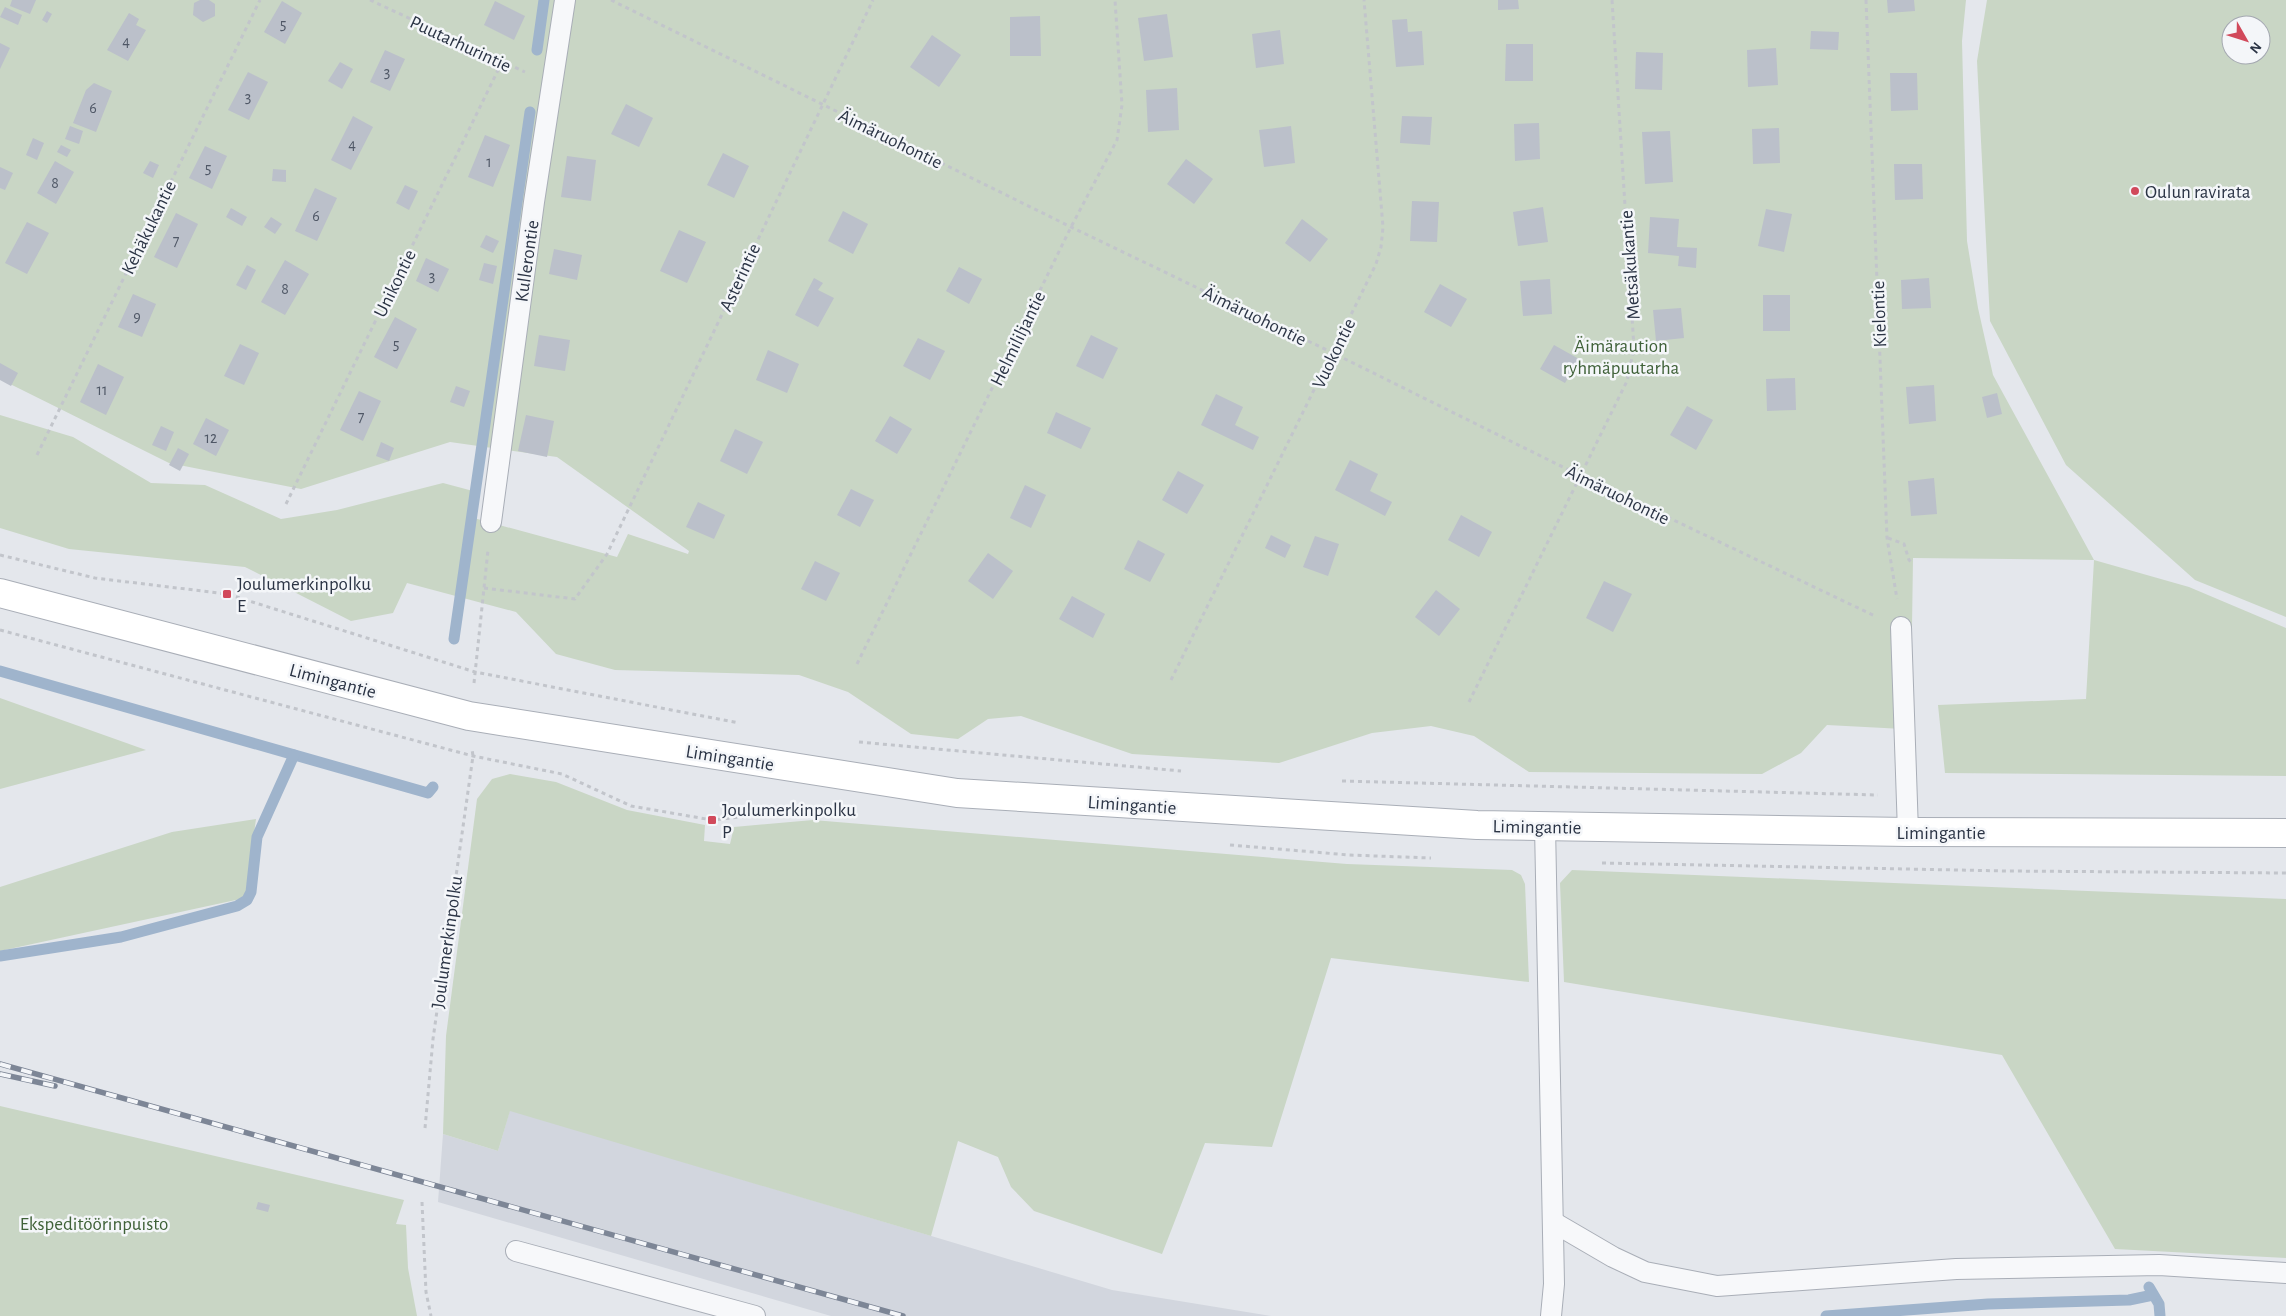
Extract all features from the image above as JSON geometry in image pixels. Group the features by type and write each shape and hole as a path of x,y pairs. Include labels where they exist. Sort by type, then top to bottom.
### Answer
{"main road":[{"name":"Limingantie","path":"0,593 469,716 957,793 1477,825 1908,832 2286,833"}],"lane":[{"name":"Kullerontie","path":"491,522 534,202 565,0"},
{"path":"1901,627 1903,730 1908,796 1908,832"},
{"path":"1545,826 1554,1284 1551,1316"},
{"path":"1553,1222 1613,1257 1645,1272 1717,1286 1965,1268 2159,1265 2231,1268 2286,1273"},
{"path":"516,1251 755,1316"}],"path":[{"name":"Kehäkukantie","path":"37,455 260,0"},
{"name":"Puutarhurintie","path":"370,0 552,85"},
{"name":"Äimäruohontie","path":"611,0 1581,476 1866,613 1901,627"},
{"name":"Asterintie","path":"484,588 575,599 607,554 872,0"},
{"name":"Helmililjantie","path":"857,664 1072,227 1117,140 1121,124 1122,105 1115,0"},
{"name":"Vuokontie","path":"1172,680 1376,264 1381,247 1383,227 1364,0"},
{"name":"Metsäkukantie","path":"1469,702 1627,381 1634,348 1612,0"},
{"name":"Kielontie","path":"1866,0 1887,538 1901,627"},
{"name":"Unikontie","path":"286,504 502,62"},
{"path":"476,672 491,522"},
{"path":"1887,538 1904,544 1913,564"},
{"path":"0,555 95,578 227,594 476,672 740,723"},
{"path":"857,742 1188,772"},
{"name":"Joulumerkinpolku","path":"425,1128 433,1039 472,756"},
{"path":"1336,781 1908,796"},
{"path":"422,1202 426,1292 431,1316"}],"shaded area":[{"path":"510,1110 1112,1290 1271,1316 831,1316 438,1202 443,1134 498,1151"}],"green space":[{"name":"Äimäraution ryhmäpuutarha","path":"0,0 1966,0 1962,41 1967,241 1978,308 1993,375 2094,560 1913,558 1912,627 1901,627 1903,729 1827,725 1801,753 1762,774 1529,772 1474,736 1431,726 1372,733 1279,763 1132,754 1021,716 988,719 958,739 911,734 848,692 799,675 615,670 556,654 516,612 407,583 393,613 351,621 245,567 69,549 0,528 0,415 73,437 151,483 205,485 281,519 337,510 443,483 473,491 470,517 617,557 628,534 688,554 689,551 557,457 450,442 301,489 169,463 0,379"},
{"name":"Oulun ravirata","path":"1987,0 2286,0 2286,617 2195,580 2066,465 1990,321 1977,61"},
{"path":"2094,560 2189,587 2286,628 2286,776 1945,773 1938,705 2086,699"},
{"path":"0,698 146,750 0,789"},
{"path":"510,774 556,782 627,810 705,825 704,841 730,844 734,827 813,820 1347,864 1512,870 1521,875 1525,884 1529,982 1331,958 1272,1147 1205,1143 1162,1254 1034,1211 1011,1187 998,1157 958,1141 931,1236 510,1111 498,1151 443,1134 446,1036 477,799 492,779"},
{"path":"256,819 245,898 0,951 0,887 172,832"},
{"path":"1572,870 2286,899 2286,1258 2115,1249 2002,1055 1564,982 1560,883"},
{"name":"Ekspeditöörinpuisto","path":"0,1106 404,1200 396,1224 406,1225 408,1268 417,1316 0,1316"}],"building":[{"path":"12,0 36,0 30,14 10,6"},
{"path":"200,0 209,0 215,4 215,16 203,22 193,15 194,3"},
{"path":"1498,0 1518,0 1519,9 1498,10"},
{"path":"1887,0 1914,0 1915,11 1888,13"},
{"path":"282,1 302,13 285,44 264,32"},
{"path":"495,1 525,16 514,40 484,25"},
{"path":"5,7 22,15 18,25 0,17"},
{"path":"47,11 52,14 47,23 42,20"},
{"path":"129,13 139,19 136,25 146,30 128,61 107,50"},
{"path":"1167,14 1173,57 1144,61 1138,18"},
{"path":"1040,16 1041,56 1010,56 1010,17"},
{"path":"1407,19 1408,32 1422,31 1424,65 1396,67 1392,20"},
{"path":"1280,30 1284,64 1256,68 1252,34"},
{"path":"1811,31 1839,32 1838,50 1810,49"},
{"path":"932,35 961,55 939,87 910,67"},
{"path":"0,43 10,48 0,69"},
{"path":"1506,44 1533,44 1533,81 1505,81"},
{"path":"1776,48 1778,85 1748,87 1747,50"},
{"path":"385,50 405,59 390,91 370,82"},
{"path":"1636,52 1663,53 1662,90 1635,89"},
{"path":"340,62 353,69 342,89 328,81"},
{"path":"248,72 268,82 249,120 228,110"},
{"path":"1890,73 1917,73 1918,110 1891,111"},
{"path":"94,83 112,91 96,132 73,123 86,90"},
{"path":"1177,88 1179,130 1148,132 1146,90"},
{"path":"626,104 653,118 639,147 611,134"},
{"path":"353,116 373,127 351,170 331,160"},
{"path":"1402,116 1432,117 1430,145 1400,143"},
{"path":"1539,123 1540,159 1515,161 1514,124"},
{"path":"70,126 83,131 79,144 65,139"},
{"path":"1291,126 1295,163 1264,167 1259,130"},
{"path":"1779,128 1780,163 1753,164 1752,129"},
{"path":"1670,131 1673,182 1645,184 1642,132"},
{"path":"485,135 510,145 493,187 468,177"},
{"path":"33,138 44,143 37,160 26,155"},
{"path":"61,145 71,150 67,157 57,152"},
{"path":"205,146 227,156 212,189 189,178"},
{"path":"723,153 749,166 734,198 707,185"},
{"path":"567,156 596,160 591,201 561,197"},
{"path":"1186,159 1213,179 1194,204 1167,184"},
{"path":"55,161 74,172 56,204 37,193"},
{"path":"150,161 159,165 153,178 143,173"},
{"path":"1894,164 1922,164 1923,199 1895,200"},
{"path":"0,167 13,173 5,190 0,188"},
{"path":"273,169 286,170 286,182 272,181"},
{"path":"405,185 418,191 409,210 396,203"},
{"path":"315,188 337,198 317,241 295,231"},
{"path":"1412,201 1439,202 1437,242 1410,241"},
{"path":"1543,207 1548,242 1518,246 1513,212"},
{"path":"231,208 247,217 242,226 226,217"},
{"path":"1766,209 1792,214 1784,252 1758,246"},
{"path":"843,211 868,224 853,254 828,241"},
{"path":"176,213 198,224 177,268 154,257"},
{"path":"271,217 282,224 275,234 264,227"},
{"path":"1650,217 1679,219 1677,247 1697,248 1696,268 1678,266 1679,256 1648,253"},
{"path":"1302,219 1328,239 1310,262 1285,243"},
{"path":"27,222 49,233 27,274 5,263"},
{"path":"679,230 706,242 687,283 660,271"},
{"path":"486,235 499,241 493,253 480,247"},
{"path":"554,249 582,255 577,280 549,274"},
{"path":"426,258 449,269 438,292 416,281"},
{"path":"285,260 309,274 285,315 261,302"},
{"path":"484,263 497,266 493,284 479,280"},
{"path":"247,265 256,270 246,290 236,285"},
{"path":"959,267 982,279 969,304 946,291"},
{"path":"814,278 823,283 818,290 834,298 818,327 795,315"},
{"path":"1929,278 1931,308 1902,309 1901,280"},
{"path":"1550,279 1552,314 1523,316 1520,281"},
{"path":"1440,284 1467,299 1451,327 1424,312"},
{"path":"133,294 156,304 142,337 118,327"},
{"path":"1763,295 1790,295 1790,331 1763,331"},
{"path":"1681,308 1684,338 1656,341 1653,310"},
{"path":"395,317 417,329 397,369 374,357"},
{"path":"539,335 570,340 565,371 534,366"},
{"path":"1091,335 1118,348 1103,379 1076,366"},
{"path":"918,338 945,351 930,380 903,366"},
{"path":"240,344 259,353 244,385 224,376"},
{"path":"1554,345 1579,359 1565,383 1540,369"},
{"path":"768,350 799,364 787,393 756,380"},
{"path":"0,363 18,373 11,386 0,380"},
{"path":"98,364 124,377 106,415 80,402"},
{"path":"1795,378 1796,410 1767,411 1766,379"},
{"path":"1934,385 1936,421 1909,424 1906,387"},
{"path":"456,386 470,391 464,407 450,402"},
{"path":"359,391 381,401 363,441 340,430"},
{"path":"1997,393 2002,414 1987,418 1982,397"},
{"path":"1216,394 1243,407 1235,425 1259,437 1253,450 1201,425"},
{"path":"1687,406 1713,420 1696,450 1670,435"},
{"path":"1056,412 1091,428 1081,449 1047,433"},
{"path":"526,415 554,421 547,457 518,451"},
{"path":"890,416 912,429 897,454 875,441"},
{"path":"206,418 229,430 216,456 193,444"},
{"path":"161,426 174,432 166,451 152,445"},
{"path":"735,429 763,442 747,474 720,461"},
{"path":"381,442 394,448 389,461 376,456"},
{"path":"178,448 189,454 180,471 169,465"},
{"path":"1350,460 1378,474 1370,491 1392,502 1385,516 1335,490"},
{"path":"1178,471 1204,485 1187,514 1162,500"},
{"path":"1934,478 1937,514 1911,516 1908,481"},
{"path":"1025,485 1046,495 1031,528 1010,518"},
{"path":"851,489 874,500 860,527 837,515"},
{"path":"698,502 725,515 714,539 686,527"},
{"path":"1461,515 1492,532 1479,557 1448,540"},
{"path":"1271,535 1291,545 1285,558 1265,548"},
{"path":"1315,536 1339,544 1328,576 1303,567"},
{"path":"1138,540 1165,554 1150,582 1124,569"},
{"path":"988,553 1013,571 993,599 968,581"},
{"path":"815,561 840,573 826,601 801,589"},
{"path":"1604,581 1632,594 1613,632 1586,618"},
{"path":"1436,590 1460,609 1439,636 1415,617"},
{"path":"1072,596 1105,614 1093,638 1059,619"},
{"path":"258,1202 270,1205 268,1212 256,1209"}],"waterway":[{"path":"537,50 544,0"},
{"path":"454,639 530,112"},
{"path":"0,671 428,793 433,787"},
{"path":"0,956 121,937 237,906 247,900 251,892 257,837 294,755"},
{"path":"2149,1287 2159,1304 2160,1316"},
{"path":"1826,1316 1988,1304 2129,1300 2153,1295"}],"railway":[{"path":"0,1064 903,1316"},
{"path":"0,1074 55,1086"}],"place":[{"name":"Oulun ravirata","path":"2135,191"},
{"name":"Joulumerkinpolku E","path":"227,594"},
{"name":"Joulumerkinpolku P","path":"712,820"}]}
